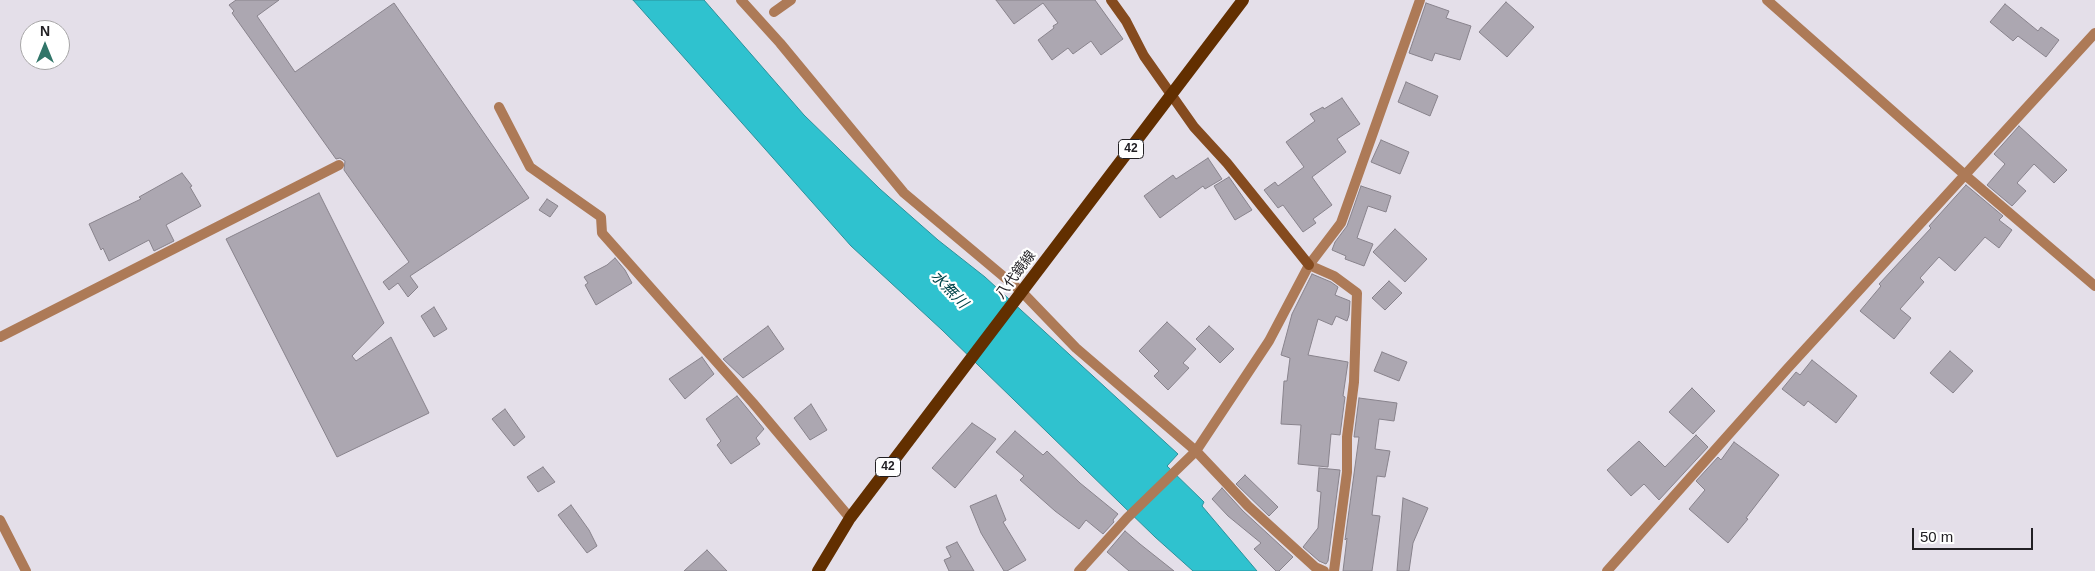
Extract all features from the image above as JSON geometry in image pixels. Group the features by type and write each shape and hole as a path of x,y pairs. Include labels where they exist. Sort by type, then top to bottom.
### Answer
{"main road":[{"name":"八代鏡線","path":"818,571 850,518 1243,0"}],"street":[{"path":"741,0 780,43 904,193 1020,295 1076,348 1196,451 1248,506 1315,567 1324,571"},
{"path":"774,12 791,0"},
{"path":"1111,0 1126,21 1144,56 1194,127 1227,163 1309,265 1334,276 1357,293 1355,363 1347,437 1347,472 1334,571"},
{"path":"1079,571 1127,518 1196,451 1269,341 1309,265 1341,223 1420,0"},
{"path":"1768,0 1965,175 2095,286"},
{"path":"1607,571 1794,362 2095,33"},
{"path":"499,107 530,167 601,217 602,233 753,403 850,518"},
{"path":"0,337 339,165"},
{"path":"0,520 26,571"}],"water":[{"name":"水無川","path":"633,0 704,0 804,115 880,189 938,240 985,277 1178,454 1167,466 1204,502 1202,506 1257,571 1193,571 1155,537 942,330 851,246"}],"building":[{"path":"236,0 279,0 257,16 295,72 394,3 529,198 410,276 418,287 408,297 398,283 389,290 383,282 409,262 344,170 345,161 340,158 336,159 232,13 234,11 229,5"},
{"path":"996,0 1095,0 1123,39 1101,55 1091,41 1073,54 1068,48 1052,60 1038,40 1058,23 1043,3 1014,24"},
{"path":"1506,2 1534,27 1507,57 1479,32"},
{"path":"1426,3 1449,11 1446,18 1471,26 1460,60 1435,53 1432,61 1409,53"},
{"path":"2005,4 2038,31 2041,27 2059,40 2046,57 2018,36 2013,41 1990,22"},
{"path":"1406,82 1438,96 1430,116 1398,102"},
{"path":"1342,98 1360,124 1337,139 1346,152 1312,177 1332,205 1313,219 1316,223 1303,232 1283,205 1278,208 1264,190 1275,182 1278,186 1304,167 1286,142 1315,121 1310,114 1323,107 1324,109"},
{"path":"2019,126 2067,170 2054,183 2034,164 2017,183 2026,191 2012,206 1987,185 2005,164 1994,154"},
{"path":"1381,140 1409,152 1400,174 1371,162"},
{"path":"1208,158 1222,179 1205,189 1203,186 1160,218 1144,196 1173,175 1176,179"},
{"path":"182,173 192,186 190,187 201,206 166,225 174,241 154,251 149,240 109,261 103,248 101,250 89,224 141,199 139,197"},
{"path":"1229,177 1252,210 1235,220 1214,186"},
{"path":"1966,185 2003,216 1999,220 2012,230 1999,248 1985,237 1955,271 1939,257 1920,278 1924,282 1900,309 1911,318 1894,339 1860,311 1881,286 1879,284 1931,228 1929,226"},
{"path":"1361,186 1391,196 1386,212 1368,206 1357,238 1373,244 1364,266 1345,259 1346,256 1332,250 1335,242 1347,226"},
{"path":"319,193 384,323 352,356 356,361 391,337 429,413 337,457 226,239"},
{"path":"547,199 558,206 550,217 539,210"},
{"path":"1395,229 1427,259 1405,282 1373,252"},
{"path":"615,258 625,270 632,283 596,305 585,285 588,283 584,277 607,265"},
{"path":"1312,274 1331,282 1338,287 1335,295 1350,301 1347,321 1336,316 1332,325 1318,319 1308,355 1348,362 1340,435 1331,434 1328,467 1298,464 1301,425 1281,424 1284,381 1287,381 1290,358 1281,355 1292,314"},
{"path":"1389,281 1402,293 1385,310 1372,298"},
{"path":"434,307 447,329 434,337 421,316"},
{"path":"1167,322 1196,349 1183,363 1189,368 1168,390 1154,376 1159,371 1139,351"},
{"path":"768,326 784,349 743,378 723,359"},
{"path":"1209,326 1234,349 1220,363 1196,339"},
{"path":"1950,351 1973,371 1953,393 1930,373"},
{"path":"1382,352 1407,362 1399,381 1374,371"},
{"path":"702,357 714,374 685,399 669,379"},
{"path":"1812,360 1857,396 1836,423 1808,401 1804,406 1782,389 1796,372 1800,375"},
{"path":"1692,388 1715,411 1693,434 1669,412"},
{"path":"737,396 764,429 756,438 760,444 731,464 717,445 721,441 706,419"},
{"path":"1359,398 1397,403 1394,421 1379,419 1375,449 1390,451 1385,477 1377,476 1372,515 1380,516 1372,571 1343,571 1347,538 1345,540 1359,437 1354,437"},
{"path":"811,404 827,430 810,440 794,418"},
{"path":"505,409 525,437 514,446 492,419"},
{"path":"972,423 996,439 955,488 932,468"},
{"path":"1015,431 1043,455 1047,451 1080,483 1118,514 1113,520 1114,522 1103,534 1086,520 1079,529 1055,511 1020,480 1024,476 996,452"},
{"path":"1696,435 1708,447 1659,500 1644,484 1631,496 1607,470 1639,441 1665,467"},
{"path":"1734,442 1779,475 1746,518 1748,519 1728,543 1689,509 1705,490 1696,481 1718,457 1721,460"},
{"path":"543,467 555,482 538,492 527,477"},
{"path":"1319,468 1340,470 1328,561 1326,564 1319,561 1303,547 1318,528 1321,492 1317,491"},
{"path":"1245,475 1278,507 1269,516 1236,484"},
{"path":"1222,488 1243,511 1293,557 1279,571 1276,571 1254,549 1261,543 1228,516 1212,499"},
{"path":"996,495 1006,520 1003,522 1026,560 1007,571 1004,571 981,533 970,506"},
{"path":"1403,498 1428,508 1413,543 1409,571 1397,571"},
{"path":"571,505 589,530 597,546 587,553 558,515"},
{"path":"1125,531 1174,571 1129,571 1107,552"},
{"path":"957,542 974,571 949,571 944,560 951,557 946,547"},
{"path":"707,550 727,571 684,571"}]}
